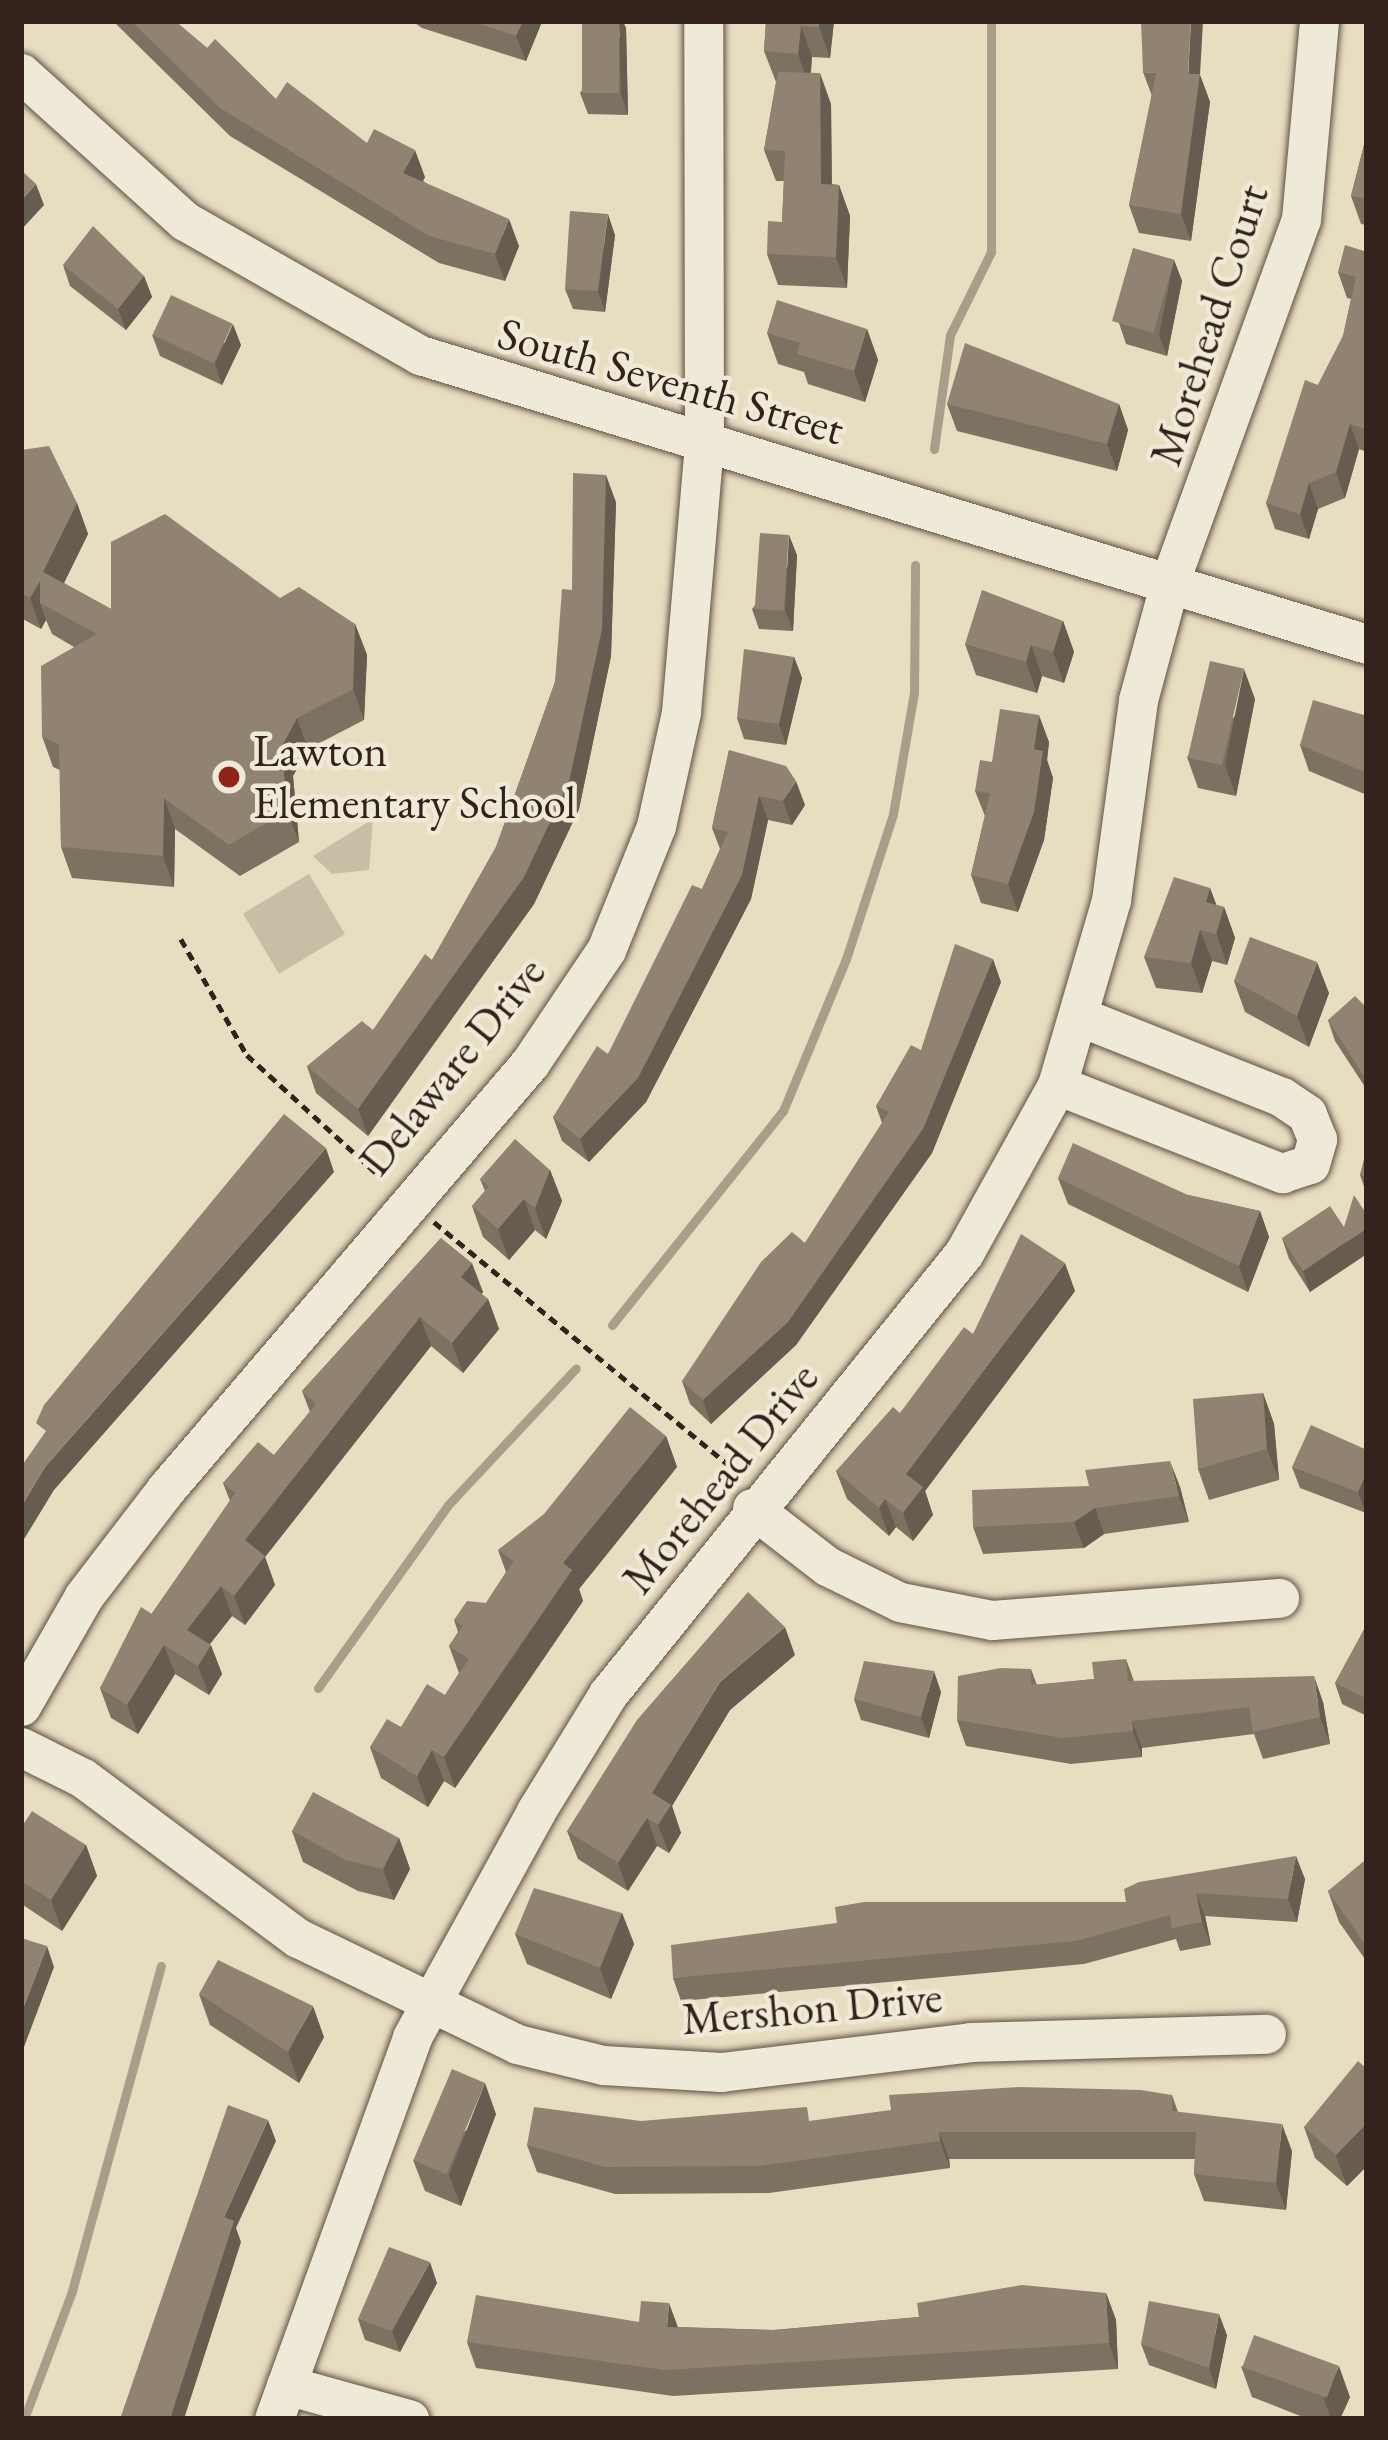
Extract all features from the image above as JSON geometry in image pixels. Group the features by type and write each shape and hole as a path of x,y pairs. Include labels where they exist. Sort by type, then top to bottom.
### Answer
{"street":[{"name":"Delaware Drive","path":"21,1706 84,1596 166,1490 530,1063 606,950 656,826 681,712 704,441 703,21"},
{"name":"Morehead Court","path":"1170,580 1301,219 1319,21"},
{"name":"South Seventh Street","path":"21,73 185,221 302,296 494,386 704,441 1367,644"},
{"name":"Morehead Drive","path":"280,2402 428,2002 608,1694 748,1492 964,1253 1057,1085 1078,1016 1170,580"},
{"path":"1057,1085 1282,1173 1310,1164 1312,1126 1282,1096 1078,1016"},
{"path":"748,1492 827,1566 900,1602 992,1620 1279,1598"},
{"name":"Mershon Drive","path":"21,1747 83,1778 298,1938 517,2044 603,2065 721,2072 971,2042 1266,2034"},
{"path":"280,2402 409,2419"}],"path":[{"path":"182,939 247,1055 399,1192"},
{"path":"421,1210 748,1492"}],"shaded area":[{"path":"373,819 369,870 332,874 313,856"},
{"path":"309,874 345,934 279,974 243,914"}],"building":[{"path":"131,21 175,21 207,48 215,39 276,99 287,82 367,143 374,129 415,150 403,173 509,219 495,254 429,236 220,108"},
{"path":"471,21 523,21 516,36"},
{"path":"582,21 619,21 619,93 582,93"},
{"path":"766,21 819,21 819,27 801,26 798,54 764,51"},
{"path":"1141,21 1191,21 1188,74 1200,74 1181,214 1129,205 1156,73 1143,72"},
{"path":"778,72 820,73 821,184 839,185 836,257 767,254 768,221 782,222 785,151 764,150"},
{"path":"1367,133 1367,199 1351,196"},
{"path":"21,170 36,184 21,201"},
{"path":"570,211 608,214 598,291 565,289"},
{"path":"93,226 144,276 118,309 63,265"},
{"path":"1345,245 1367,252 1367,429 1350,424 1336,472 1309,483 1300,514 1266,503 1305,380 1318,385 1343,336 1356,277 1338,272"},
{"path":"1133,248 1174,260 1153,333 1112,321"},
{"path":"171,295 233,324 214,364 152,335"},
{"path":"777,300 867,329 854,371 797,354 800,343 767,333"},
{"path":"965,343 1119,404 1107,444 947,404"},
{"path":"49,446 77,503 43,572 111,609 111,542 165,514 280,598 299,587 355,624 353,689 297,718 282,746 287,811 229,845 164,798 163,856 61,847 59,745 42,736 41,666 97,634 40,603 40,581 30,598 21,593 21,450"},
{"path":"573,473 606,475 602,629 569,782 524,877 358,1109 307,1066 362,1021 373,1030 425,954 432,960 496,847 555,682 562,589 572,590"},
{"path":"760,533 789,535 784,611 755,609"},
{"path":"982,590 1063,621 1053,652 1031,645 1026,662 965,644"},
{"path":"744,649 794,657 779,724 737,718"},
{"path":"1210,661 1244,669 1222,765 1188,757"},
{"path":"1313,700 1367,716 1367,773 1300,745"},
{"path":"1000,709 1039,715 1034,749 1043,751 1034,812 1008,884 971,875 990,793 975,791 980,760 992,762"},
{"path":"729,750 786,766 796,781 783,801 759,796 742,875 638,1078 580,1139 553,1117 597,1046 608,1054 692,885 702,889 728,832 712,828"},
{"path":"1174,877 1210,888 1206,902 1224,907 1216,934 1200,930 1191,963 1144,957"},
{"path":"1250,937 1317,962 1297,1016 1234,981"},
{"path":"955,944 993,959 923,1129 788,1322 703,1400 682,1381 761,1262 792,1232 805,1243 889,1112 876,1106 911,1045 921,1050"},
{"path":"1355,996 1367,1008 1367,1081 1328,1020"},
{"path":"284,1114 326,1148 45,1467 21,1507 21,1467 46,1431 36,1423 44,1405"},
{"path":"515,1139 550,1170 535,1208 524,1199 498,1229 472,1206 489,1186 480,1179"},
{"path":"1073,1143 1188,1195 1260,1211 1239,1266 1058,1178"},
{"path":"1367,1149 1367,1177 1360,1175"},
{"path":"1354,1195 1367,1215 1367,1228 1303,1271 1282,1238 1330,1206 1344,1227"},
{"path":"1021,1234 1065,1263 906,1474 923,1487 903,1513 885,1499 879,1508 836,1471 893,1407 900,1413 964,1327 973,1334"},
{"path":"441,1238 472,1263 461,1277 488,1299 452,1343 420,1317 245,1540 265,1556 234,1596 221,1586 187,1630 211,1645 198,1666 164,1645 127,1705 100,1688 141,1607 152,1614 235,1493 223,1483 258,1442 274,1455 316,1404 302,1391"},
{"path":"1263,1393 1267,1449 1198,1469 1193,1399"},
{"path":"630,1407 666,1436 563,1563 572,1570 444,1757 432,1750 417,1776 370,1747 387,1719 401,1727 427,1684 445,1695 469,1659 449,1646 463,1626 454,1620 467,1601 486,1603 514,1561 498,1550 544,1514"},
{"path":"1311,1425 1367,1450 1367,1472 1358,1492 1292,1467"},
{"path":"1170,1461 1179,1496 1095,1508 1074,1522 973,1527 972,1490 1089,1486 1085,1470"},
{"path":"748,1592 785,1627 720,1682 652,1793 671,1805 658,1825 647,1818 618,1863 567,1831 637,1720"},
{"path":"1367,1624 1367,1699 1335,1683"},
{"path":"1126,1659 1128,1681 1314,1676 1320,1717 1253,1732 1249,1707 1132,1721 1133,1731 1062,1738 957,1720 958,1676 1001,1668 1031,1669 1031,1685 1094,1679 1092,1662"},
{"path":"864,1661 934,1671 921,1717 854,1699"},
{"path":"313,1792 399,1838 383,1869 346,1860 292,1831"},
{"path":"32,1811 86,1845 51,1900 21,1881 21,1828"},
{"path":"1296,1856 1288,1899 1196,1893 1202,1922 1172,1928 1170,1915 1076,1941 673,1978 671,1945 837,1923 835,1907 864,1902 1126,1902 1124,1889 1139,1882"},
{"path":"1364,1861 1367,1864 1367,1947 1328,1891"},
{"path":"534,1888 622,1913 600,1968 515,1934"},
{"path":"21,1938 47,1946 21,2014"},
{"path":"218,1960 313,2006 288,2052 199,1994"},
{"path":"1358,2061 1367,2069 1367,2123 1336,2155 1304,2127"},
{"path":"452,2069 485,2083 446,2174 413,2160"},
{"path":"1019,2087 1141,2090 1172,2095 1172,2111 1282,2124 1276,2183 1194,2174 1196,2132 939,2132 940,2141 759,2166 605,2167 527,2145 534,2107 641,2121 807,2107 809,2121 891,2110 889,2095"},
{"path":"228,2105 268,2120 224,2217 234,2221 170,2419 120,2419"},
{"path":"389,2247 430,2262 392,2331 358,2319"},
{"path":"1022,2285 1106,2293 1109,2343 664,2370 467,2342 476,2295 639,2322 641,2301 669,2303 667,2327 774,2330 919,2317 917,2303"},
{"path":"1149,2301 1219,2314 1209,2368 1141,2344"},
{"path":"1254,2335 1339,2366 1327,2398 1242,2367"}],"waterway":[{"path":"934,449 950,335 991,252 991,21"},
{"path":"612,1325 783,1111 846,959 893,814 914,692 915,565"},
{"path":"318,1688 448,1505 576,1368"},
{"path":"24,2419 72,2291 161,1966"}],"place":[{"name":"Lawton Elementary School","path":"229,777"}]}
